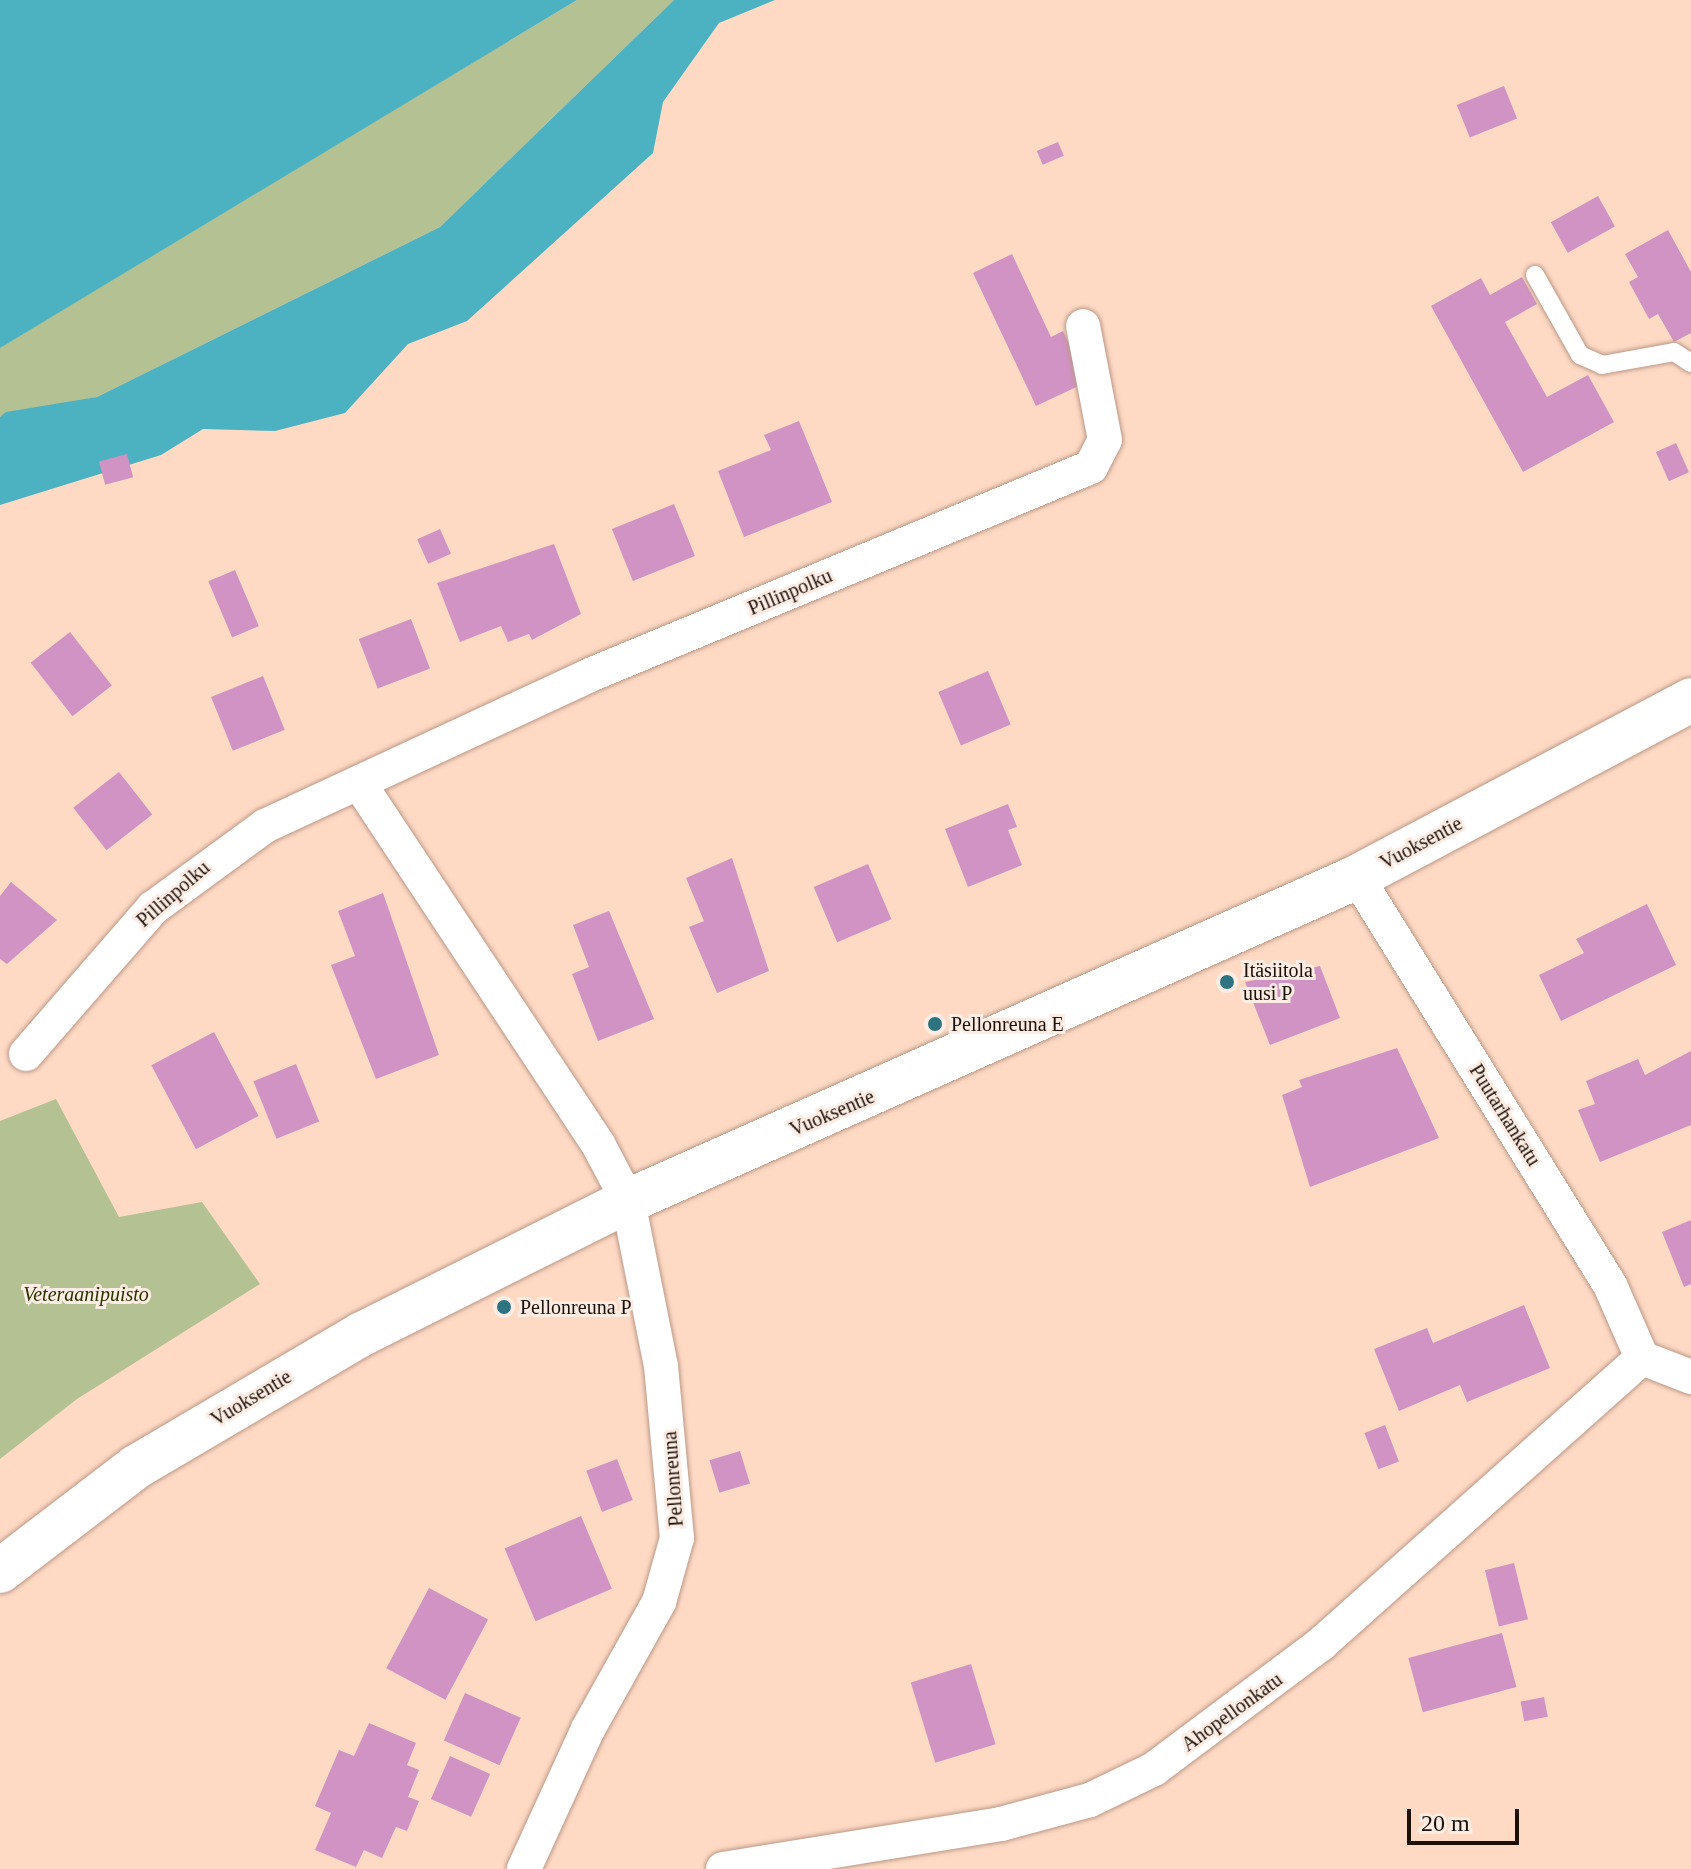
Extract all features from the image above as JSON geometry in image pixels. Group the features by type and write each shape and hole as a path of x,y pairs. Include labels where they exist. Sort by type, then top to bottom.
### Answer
{"street":[{"name":"Pillinpolku","path":"26,1054 119,943 204,864 265,826 590,675 1091,467 1105,440 1083,326"},
{"name":"Vuoksentie","path":"0,1571 136,1467 264,1389 628,1201 1357,877 1691,700"},
{"path":"359,783 598,1144 628,1201"},
{"name":"Puutarhankatu","path":"1357,877 1610,1285 1642,1358"},
{"name":"Pellonreuna","path":"524,1869 588,1729 659,1602 677,1538 661,1366 628,1201"},
{"path":"1642,1358 1691,1377"},
{"name":"Ahopellonkatu","path":"723,1869 1001,1824 1090,1800 1154,1769 1321,1644 1642,1358"}],"lane":[{"path":"1535,275 1580,355 1602,365 1674,352 1691,363"}],"green space":[{"path":"577,0 674,0 440,227 97,397 0,417 0,348"},
{"name":"Veteraanipuisto","path":"56,1099 119,1217 202,1202 260,1284 77,1399 0,1459 0,1121"}],"water":[{"path":"0,0 577,0 0,348"},
{"path":"674,0 775,0 719,23 663,102 653,153 467,321 408,344 345,413 275,431 203,429 161,455 0,505 0,417 6,412 97,397 440,227"}],"building":[{"path":"1504,86 1517,118 1470,138 1457,105"},
{"path":"1058,142 1064,156 1043,165 1037,151"},
{"path":"1598,196 1615,227 1568,253 1551,222"},
{"path":"1668,230 1691,272 1691,333 1674,342 1658,314 1649,319 1629,282 1638,277 1625,254"},
{"path":"1012,254 1051,337 1063,331 1087,382 1036,406 973,273"},
{"path":"1522,277 1537,304 1505,322 1547,397 1588,375 1614,422 1523,472 1431,306 1481,278 1490,295"},
{"path":"799,421 832,502 744,537 718,471 771,450 764,435"},
{"path":"1676,443 1689,472 1669,481 1656,452"},
{"path":"127,454 133,477 105,485 99,462"},
{"path":"674,504 695,556 633,581 612,529"},
{"path":"440,529 451,554 428,564 417,539"},
{"path":"554,544 581,614 532,640 529,634 508,642 501,626 460,642 437,583"},
{"path":"235,570 259,626 232,637 208,581"},
{"path":"411,619 430,668 378,689 359,639"},
{"path":"70,632 112,686 72,716 31,663"},
{"path":"988,671 1011,724 961,745 938,692"},
{"path":"263,676 285,730 233,751 211,697"},
{"path":"119,772 152,815 107,850 73,808"},
{"path":"1008,804 1017,827 1008,830 1022,865 968,887 945,829"},
{"path":"732,858 769,971 717,993 689,927 704,921 686,878"},
{"path":"868,864 891,919 837,942 814,887"},
{"path":"11,882 57,920 7,964 0,959 0,896"},
{"path":"383,893 439,1055 376,1079 331,965 355,956 338,911"},
{"path":"1647,904 1676,965 1561,1021 1539,975 1584,953 1576,939"},
{"path":"609,911 654,1019 598,1041 572,974 589,967 573,925"},
{"path":"1320,966 1340,1018 1270,1045 1245,982"},
{"path":"214,1032 259,1116 196,1149 151,1065"},
{"path":"1397,1048 1439,1138 1310,1187 1282,1095 1302,1087 1299,1080"},
{"path":"1691,1051 1691,1125 1600,1162 1578,1110 1595,1104 1586,1081 1638,1059 1645,1075"},
{"path":"296,1064 319,1121 277,1139 253,1081"},
{"path":"1691,1220 1691,1284 1684,1287 1662,1232"},
{"path":"1524,1305 1550,1368 1467,1402 1460,1385 1399,1411 1374,1349 1427,1328 1433,1343"},
{"path":"1385,1425 1399,1461 1378,1469 1364,1433"},
{"path":"740,1451 750,1484 719,1493 709,1460"},
{"path":"617,1459 633,1500 602,1512 586,1471"},
{"path":"581,1516 612,1589 535,1621 505,1548"},
{"path":"1514,1563 1528,1619 1499,1627 1485,1570"},
{"path":"429,1588 488,1619 445,1700 386,1668"},
{"path":"1502,1633 1516,1687 1423,1712 1408,1658"},
{"path":"971,1664 996,1744 935,1763 911,1682"},
{"path":"465,1693 521,1718 500,1765 444,1741"},
{"path":"1544,1697 1548,1717 1524,1721 1520,1702"},
{"path":"369,1723 416,1743 407,1765 419,1770 408,1797 419,1801 407,1831 396,1827 382,1858 364,1850 356,1867 315,1850 331,1813 315,1806 339,1750 354,1756"},
{"path":"450,1756 490,1774 471,1817 431,1799"}],"place":[{"name":"Itäsiitola uusi P","path":"1227,982"},
{"name":"Pellonreuna E","path":"935,1024"},
{"name":"Pellonreuna P","path":"504,1307"}]}
